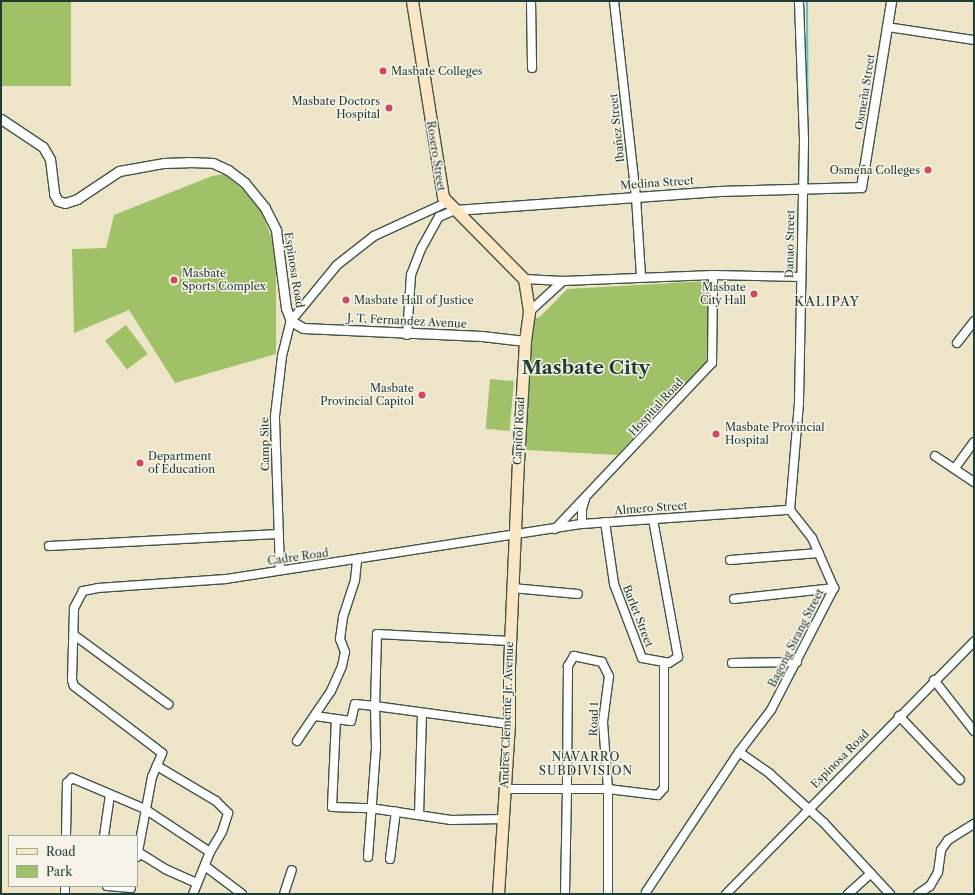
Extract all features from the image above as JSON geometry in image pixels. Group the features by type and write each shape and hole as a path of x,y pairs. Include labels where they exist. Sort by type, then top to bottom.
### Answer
{"main road":[{"name":"Rosero Street","path":"412,1 440,185 451,206 524,279"},
{"name":"Capitol Road","path":"515,536 525,341 529,312 524,279"},
{"name":"Andres Clemente Jr. Avenue","path":"498,894 509,724 510,641 515,536"}],"street":[{"path":"531,1 532,68"},
{"name":"Ibañez Street","path":"614,1 636,197 640,276"},
{"name":"Danao Street","path":"790,510 799,402 804,140 799,1"},
{"name":"Osmeña Street","path":"861,187 890,1"},
{"path":"887,27 974,40"},
{"name":"Espinosa Road","path":"1,119 43,147 50,158 54,194 58,200 65,203 77,199 119,171 164,163 213,163 228,170 246,182 265,208 276,230 286,308 291,320"},
{"name":"Medina Street","path":"451,206 636,197 719,191 861,187"},
{"path":"291,320 337,265 374,236 435,207 451,206"},
{"path":"406,335 411,275 421,249 439,218 451,206"},
{"path":"435,207 439,218"},
{"path":"524,279 563,281 640,276 713,275 801,277"},
{"name":"Hospital Road","path":"555,529 712,363 713,275"},
{"path":"529,312 563,281"},
{"name":"J. T. Fernandez Avenue","path":"291,320 303,328 406,335 482,336 525,341"},
{"name":"Camp Site","path":"280,570 275,416 282,356 291,320"},
{"path":"957,343 974,321"},
{"path":"955,468 974,442"},
{"path":"935,456 974,482"},
{"path":"582,524 582,509 587,495"},
{"name":"Almero Street","path":"515,536 582,524 790,510"},
{"name":"Bagong Sirang Street","path":"646,892 739,752 771,710 834,588 812,538 790,510"},
{"path":"505,789 608,789 658,794 664,788 664,663 675,662 678,657 653,519"},
{"name":"Barlet Street","path":"605,522 614,584 642,658 664,663"},
{"path":"50,546 279,534"},
{"name":"Cadre Road","path":"74,635 74,608 84,591 98,588 226,579 515,536"},
{"path":"730,560 819,553"},
{"path":"297,741 316,716 331,691 342,666 345,652 340,639 343,617 355,580 357,560"},
{"path":"512,588 578,594"},
{"path":"734,599 834,588"},
{"path":"368,857 370,808 376,747 377,634 510,641"},
{"path":"74,635 168,704"},
{"path":"74,635 74,686 162,753 156,766 145,809 138,848"},
{"name":"Espinosa Road","path":"726,894 934,680 974,642"},
{"name":"Road 1","path":"567,789 568,666 574,656 602,662 607,669 609,676 603,722 608,789"},
{"path":"732,663 797,662"},
{"path":"934,680 974,731"},
{"path":"316,716 351,721 355,704 422,714 509,724"},
{"path":"419,815 422,714"},
{"path":"899,716 960,780"},
{"path":"336,719 332,807 370,808 451,820 502,819"},
{"path":"739,752 770,774 808,809 890,894"},
{"path":"156,766 216,801 228,813 222,832 210,852 193,894"},
{"path":"66,835 69,780 72,778 145,809 210,852"},
{"path":"565,894 567,789"},
{"path":"608,789 608,894"},
{"path":"104,835 110,795"},
{"path":"390,859 396,811"},
{"path":"918,894 930,886 938,872 941,850 948,840 974,824"},
{"path":"138,855 165,869 197,883"},
{"path":"205,866 242,894"},
{"path":"284,894 292,870"},
{"path":"848,894 870,873"},
{"path":"112,887 131,891"}],"green space":[{"path":"1,1 71,1 71,86 1,86"},
{"name":"Masbate Sports Complex","path":"225,174 258,203 276,249 276,354 175,383 129,310 74,333 72,249 106,248 114,215 212,176"},
{"path":"708,281 708,360 617,455 526,450 533,320 541,316 567,289"},
{"path":"126,325 148,354 127,369 105,341"},
{"path":"490,379 514,381 510,431 486,429"}],"waterway":[{"path":"807,1 808,186"}],"place":[{"name":"Masbate Colleges","path":"383,71"},
{"name":"Masbate Doctors Hospital","path":"389,108"},
{"name":"Osmeña Colleges","path":"928,170"},
{"name":"Masbate Sports Complex","path":"174,280"},
{"name":"Masbate City Hall","path":"754,294"},
{"name":"Masbate Hall of Justice","path":"346,300"},
{"name":"Masbate Provincial Capitol","path":"422,395"},
{"name":"Masbate Provincial Hospital","path":"716,434"},
{"name":"Department of Education","path":"140,463"}],"district":[{"name":"KALIPAY","path":"827,301"},
{"name":"Masbate City","path":"586,368"},
{"name":"NAVARRO SUBDIVISION","path":"586,764"}]}
